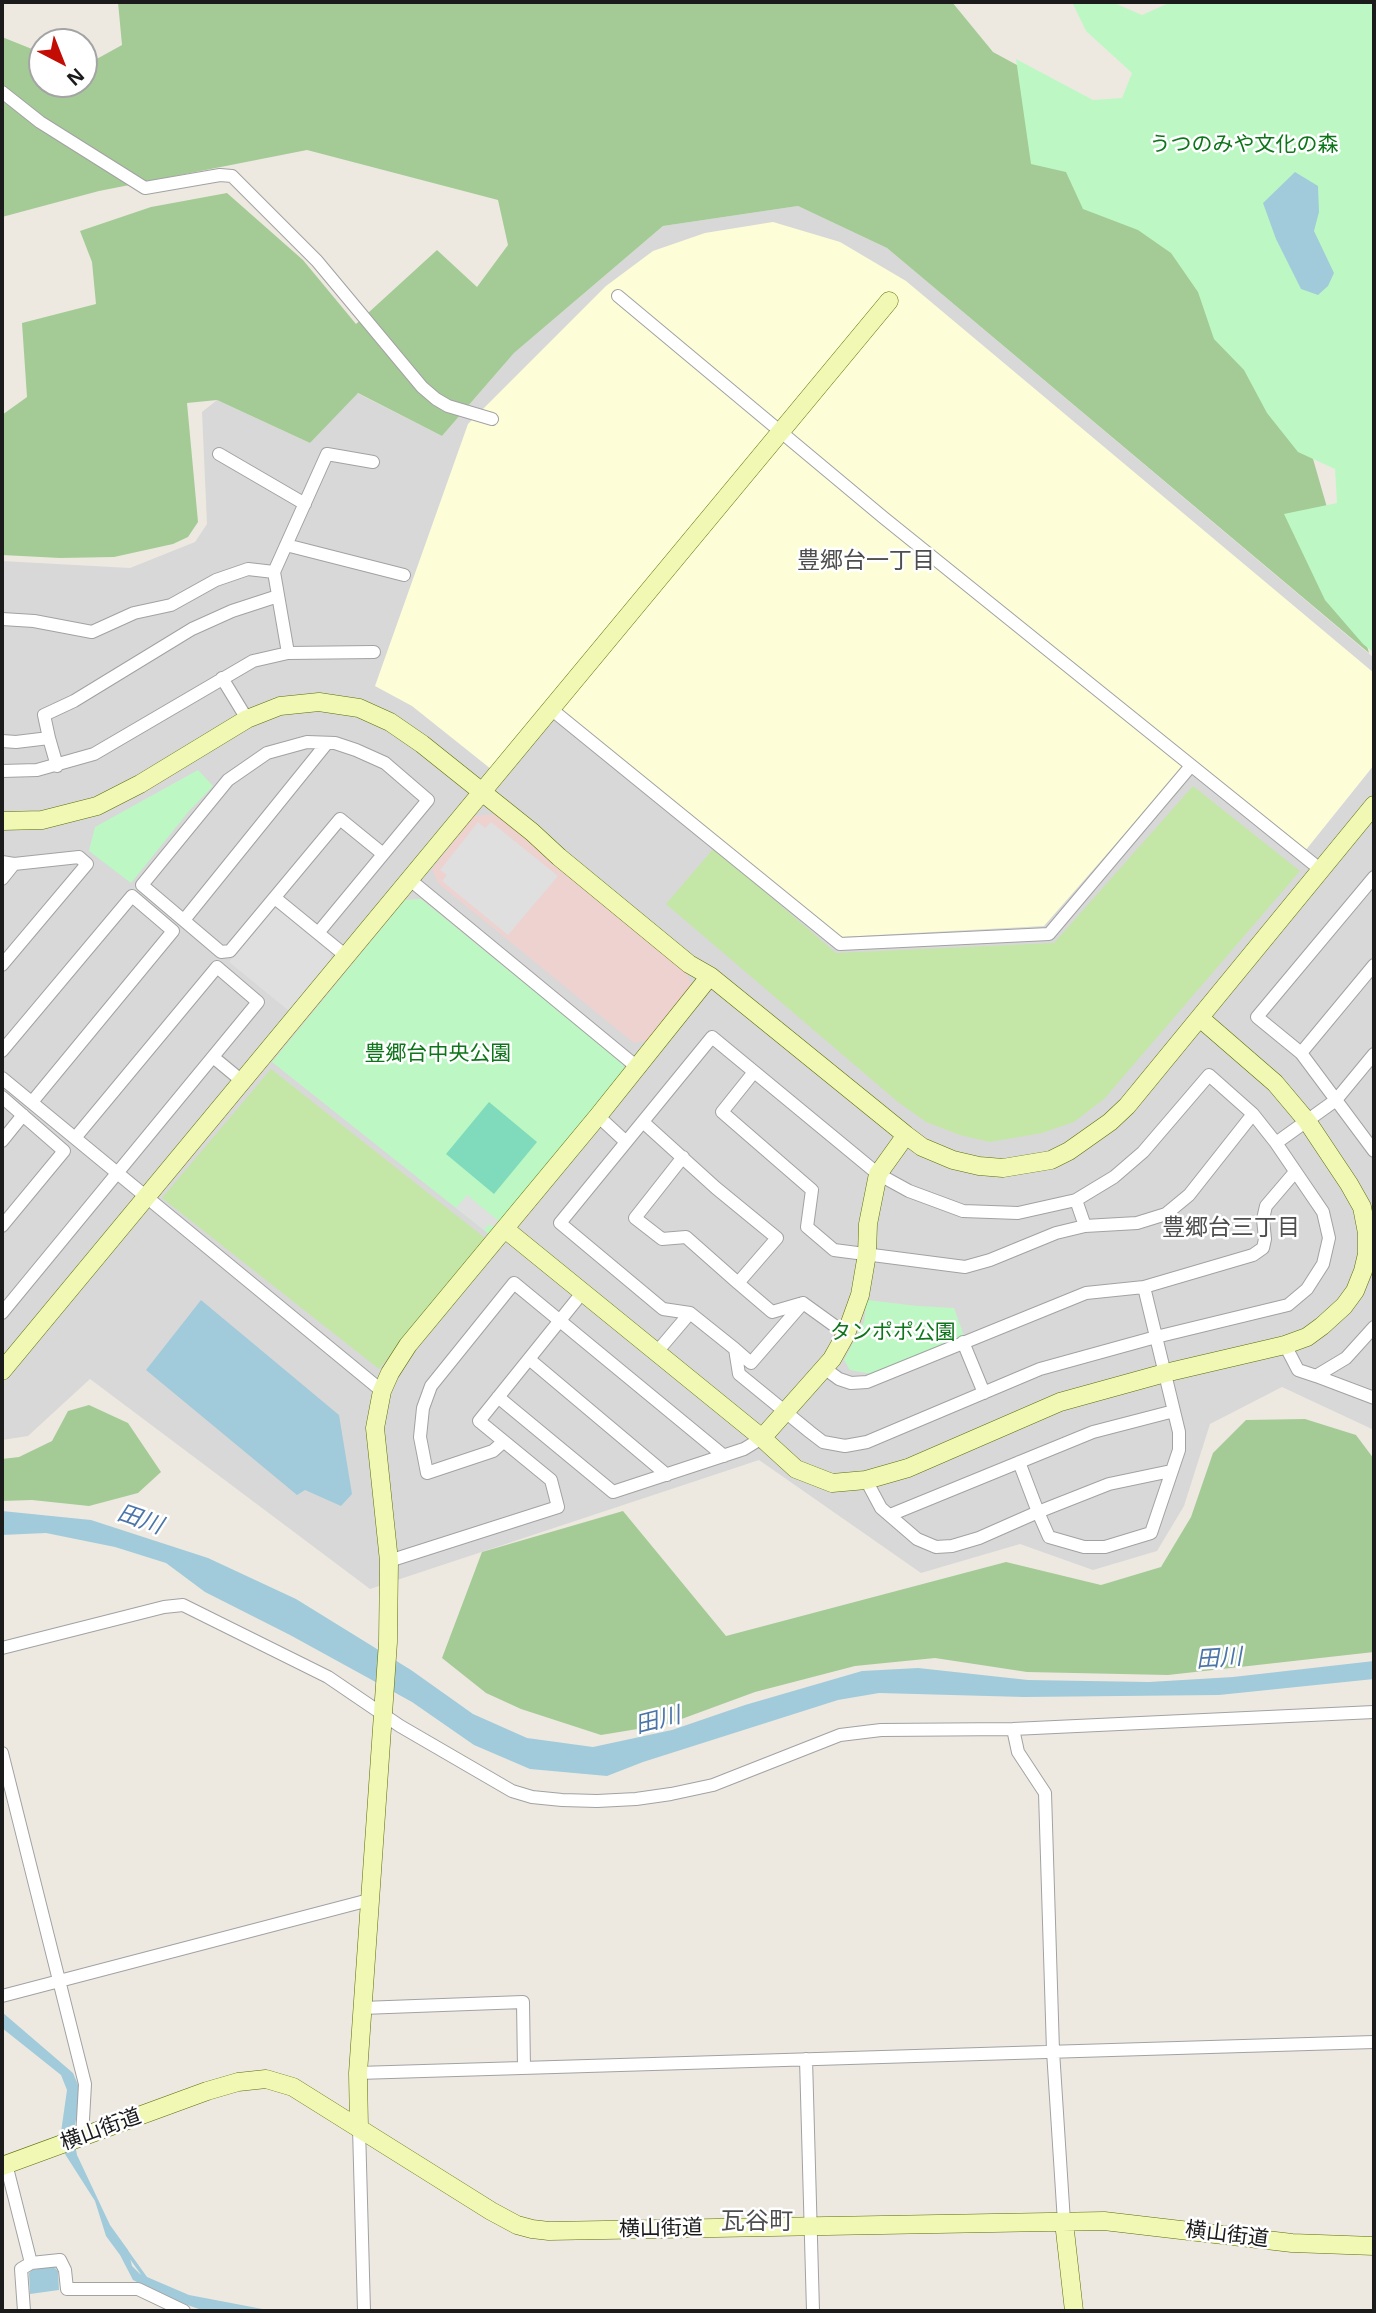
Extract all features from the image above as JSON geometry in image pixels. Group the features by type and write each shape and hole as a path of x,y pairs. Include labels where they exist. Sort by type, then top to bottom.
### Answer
{"street":[{"path":"2,92 40,122 145,188 220,175 232,176 317,261 422,387 436,400 449,406 492,419"},
{"path":"618,296 780,433 1321,870"},
{"path":"2,1371 889,301"},
{"path":"219,454 305,504"},
{"path":"288,653 274,572 327,454 373,461"},
{"path":"286,545 404,575"},
{"path":"2,619 34,621 92,632 134,613 170,605 216,580 248,569 274,572"},
{"path":"57,766 44,715 74,701 192,629 232,611 278,596"},
{"path":"2,771 37,770 94,754 253,661 288,653 374,652"},
{"path":"222,678 244,715"},
{"path":"2,811 42,811 68,806 114,789 244,715 300,703 319,702 359,708 404,731 485,788 690,964 710,976 906,1135 939,1155 979,1166 1003,1168 1051,1160 1069,1152 1110,1122 1143,1088 1374,805"},
{"path":"551,709 840,944 1049,934 1190,766"},
{"path":"2,821 42,820 97,806 141,784 244,715"},
{"path":"2,741 49,738"},
{"path":"318,933 428,800 385,763 356,750 327,743 307,742 267,753 228,780 142,885 221,952 230,951 340,819 383,854"},
{"path":"184,920 327,743"},
{"path":"2,878 8,863 79,857 87,864 2,965"},
{"path":"409,879 638,1067"},
{"path":"1372,884 1257,1017 1301,1053 1374,1151"},
{"path":"2,1051 132,896 173,931 32,1102"},
{"path":"275,898 346,956"},
{"path":"1301,1053 1374,965"},
{"path":"2,1313 258,1002 216,967 75,1138"},
{"path":"364,2311 358,2073 388,1642 389,1561 376,1435 377,1412 382,1391 408,1345 710,976"},
{"path":"505,1229 762,1438 796,1469 832,1483 866,1480 908,1468 1060,1402 1165,1373 1285,1345 1314,1332 1345,1306 1355,1291 1367,1254 1367,1233 1362,1207 1307,1121 1275,1083 1200,1018"},
{"path":"735,1349 739,1374 823,1441 845,1446 867,1442 1041,1369 1156,1337 1288,1305 1307,1289 1323,1264 1328,1238 1323,1212 1276,1143 1253,1114 1209,1075 1143,1152 1114,1177 1076,1200 1018,1213 963,1211 908,1191 878,1174 712,1037 560,1223 663,1309 690,1313 735,1349 751,1363 803,1303"},
{"path":"1276,1143 1336,1100 1374,1054"},
{"path":"213,1057 242,1081"},
{"path":"754,1072 722,1112 812,1190 807,1227 834,1250 965,1267 990,1260 1056,1233 1085,1226 1137,1223 1166,1214 1189,1195 1253,1114"},
{"path":"2,1078 382,1391"},
{"path":"2,1097 64,1151 2,1226"},
{"path":"2,1140 23,1115"},
{"path":"598,1116 626,1142"},
{"path":"643,1122 716,1188 777,1238 738,1283"},
{"path":"498,1397 613,1492 744,1449 762,1438 824,1368 846,1334 860,1295 867,1254 868,1224 878,1174 906,1135"},
{"path":"683,1157 635,1218 662,1239 686,1237 772,1312 803,1303"},
{"path":"824,1368 839,1380 851,1383 867,1382 1086,1293 1144,1287 1253,1255 1263,1248 1266,1206 1295,1172"},
{"path":"1076,1200 1085,1226"},
{"path":"503,1441 493,1451 427,1473 420,1437 423,1408 431,1386 514,1283 723,1456"},
{"path":"1019,1462 1049,1537 1084,1547 1105,1547 1151,1533 1179,1450 1179,1432 1144,1287"},
{"path":"389,1561 558,1507 551,1480 479,1421 582,1293"},
{"path":"803,1303 846,1334"},
{"path":"656,1353 690,1313"},
{"path":"1316,1376 1346,1358 1374,1326"},
{"path":"962,1342 984,1393"},
{"path":"1285,1345 1298,1370 1374,1398"},
{"path":"529,1359 667,1475"},
{"path":"890,1515 1093,1432 1174,1411"},
{"path":"866,1480 881,1508 918,1539 936,1547 952,1546 979,1538 1109,1484 1171,1471"},
{"path":"2,1648 164,1607 183,1605 328,1677 512,1791 532,1797 597,1801 636,1799 713,1785 840,1735 881,1730 1013,1729 1374,1712"},
{"path":"1013,1729 1018,1752 1045,1793 1053,2051 1064,2221 1074,2311"},
{"path":"2,1753 85,2084 82,2137"},
{"path":"2,1996 369,1900"},
{"path":"362,2008 523,2002 524,2068"},
{"path":"358,2073 1374,2042"},
{"path":"806,2059 813,2311"},
{"name":"横山街道","path":"4,2165 207,2091 250,2080 266,2079 293,2087 492,2211 517,2225 532,2229 549,2231 1104,2221 1292,2243 1374,2246"},
{"path":"4,2165 31,2263"},
{"path":"24,2311 21,2269 31,2263 60,2260 65,2270 67,2289 138,2289 184,2311"}],"shaded area":[{"path":"118,2 952,2 993,52 1210,170 1262,282 1369,653 887,248 798,206 663,226 514,353 442,436 358,393 310,443 217,400 187,403 198,522 188,537 173,544 114,557 2,555 2,415 27,397 22,323 96,304 92,262 80,231 151,207 227,193 303,260 356,324 437,250 477,287 508,245 498,200 307,150 99,191 2,217 2,37 28,47 28,98 98,98 98,58 122,45"},
{"path":"798,206 887,248 1374,658 1374,1430 1282,1387 1210,1424 1184,1506 1157,1551 1093,1570 1020,1544 921,1573 759,1460 370,1589 90,1379 28,1436 2,1440 2,561 130,568 195,542 207,524 202,412 217,400 310,443 357,393 442,436 514,353 663,226"},
{"path":"773,222 840,242 906,281 1374,673 1374,765 1305,851 1190,759 1044,926 840,937 550,700 491,769 412,706 375,686 468,424 606,286 653,251 705,233"},
{"path":"496,814 685,970 692,985 648,1040 634,1043 438,883 432,869 474,816"},
{"path":"478,822 485,828 491,822 558,876 508,935 442,881 447,875 440,870"},
{"path":"278,909 330,951 331,960 289,1011 229,962 271,910"},
{"path":"467,1195 500,1222 495,1228 489,1224 484,1230 456,1208"},
{"path":"89,1405 128,1423 161,1472 138,1493 89,1506 32,1500 2,1501 2,1459 19,1457 52,1441 68,1411"},
{"path":"1305,1419 1356,1435 1374,1459 1374,1652 1168,1675 1027,1672 935,1658 855,1666 755,1692 668,1724 601,1735 521,1709 486,1693 442,1658 482,1552 623,1511 726,1636 1006,1562 1101,1585 1161,1567 1191,1517 1213,1453 1246,1420"}],"green space":[{"name":"うつのみや文化の森","path":"1072,2 1112,2 1142,15 1171,2 1374,2 1374,653 1325,600 1284,514 1337,503 1335,469 1298,452 1267,413 1244,370 1214,339 1198,292 1171,253 1138,230 1083,209 1066,172 1031,164 1016,59 1093,100 1122,98 1132,73 1086,31"},
{"path":"198,770 213,786 189,811 131,883 89,851 95,827"},
{"path":"1193,786 1300,871 1104,1099 1074,1122 1042,1133 990,1142 960,1135 926,1122 898,1102 666,904 714,848 836,953 1054,943"},
{"name":"豊郷台中央公園","path":"421,899 623,1063 625,1077 490,1235 272,1062 405,900"},
{"path":"271,1069 485,1238 379,1369 162,1198"},
{"path":"489,1102 537,1142 494,1194 446,1154"},
{"name":"タンポポ公園","path":"867,1300 954,1308 964,1336 872,1374 850,1370 844,1360 864,1322"}],"water":[{"path":"1295,172 1318,186 1319,212 1314,231 1334,273 1328,286 1318,295 1301,289 1276,239 1263,203"},
{"path":"201,1300 339,1415 352,1494 341,1506 305,1490 297,1495 146,1370"},
{"path":"2,1511 91,1520 208,1558 296,1599 411,1670 473,1714 527,1738 593,1747 672,1730 745,1705 862,1671 918,1668 1028,1680 1149,1682 1233,1677 1374,1661 1374,1679 1219,1695 1024,1697 879,1693 838,1700 607,1776 530,1769 474,1745 412,1702 205,1592 166,1563 115,1547 46,1533 2,1535"},
{"path":"2,2012 73,2073 79,2087 80,2102 73,2133 77,2155 110,2225 128,2250 132,2266 140,2274 189,2295 273,2311 199,2309 173,2300 133,2280 106,2236 95,2201 65,2154 61,2132 67,2090 61,2075 2,2028"},
{"path":"53,2266 58,2271 59,2290 30,2294 29,2273"}],"waterway":[{"path":"127,2252 147,2280"}],"district":[{"name":"豊郷台一丁目","path":"866,561"},
{"name":"豊郷台三丁目","path":"1231,1228"},
{"name":"瓦谷町","path":"757,2222"}],"water label":[{"name":"田川","path":"140,1520"},
{"name":"田川","path":"1219,1659"},
{"name":"田川","path":"658,1721"}]}
